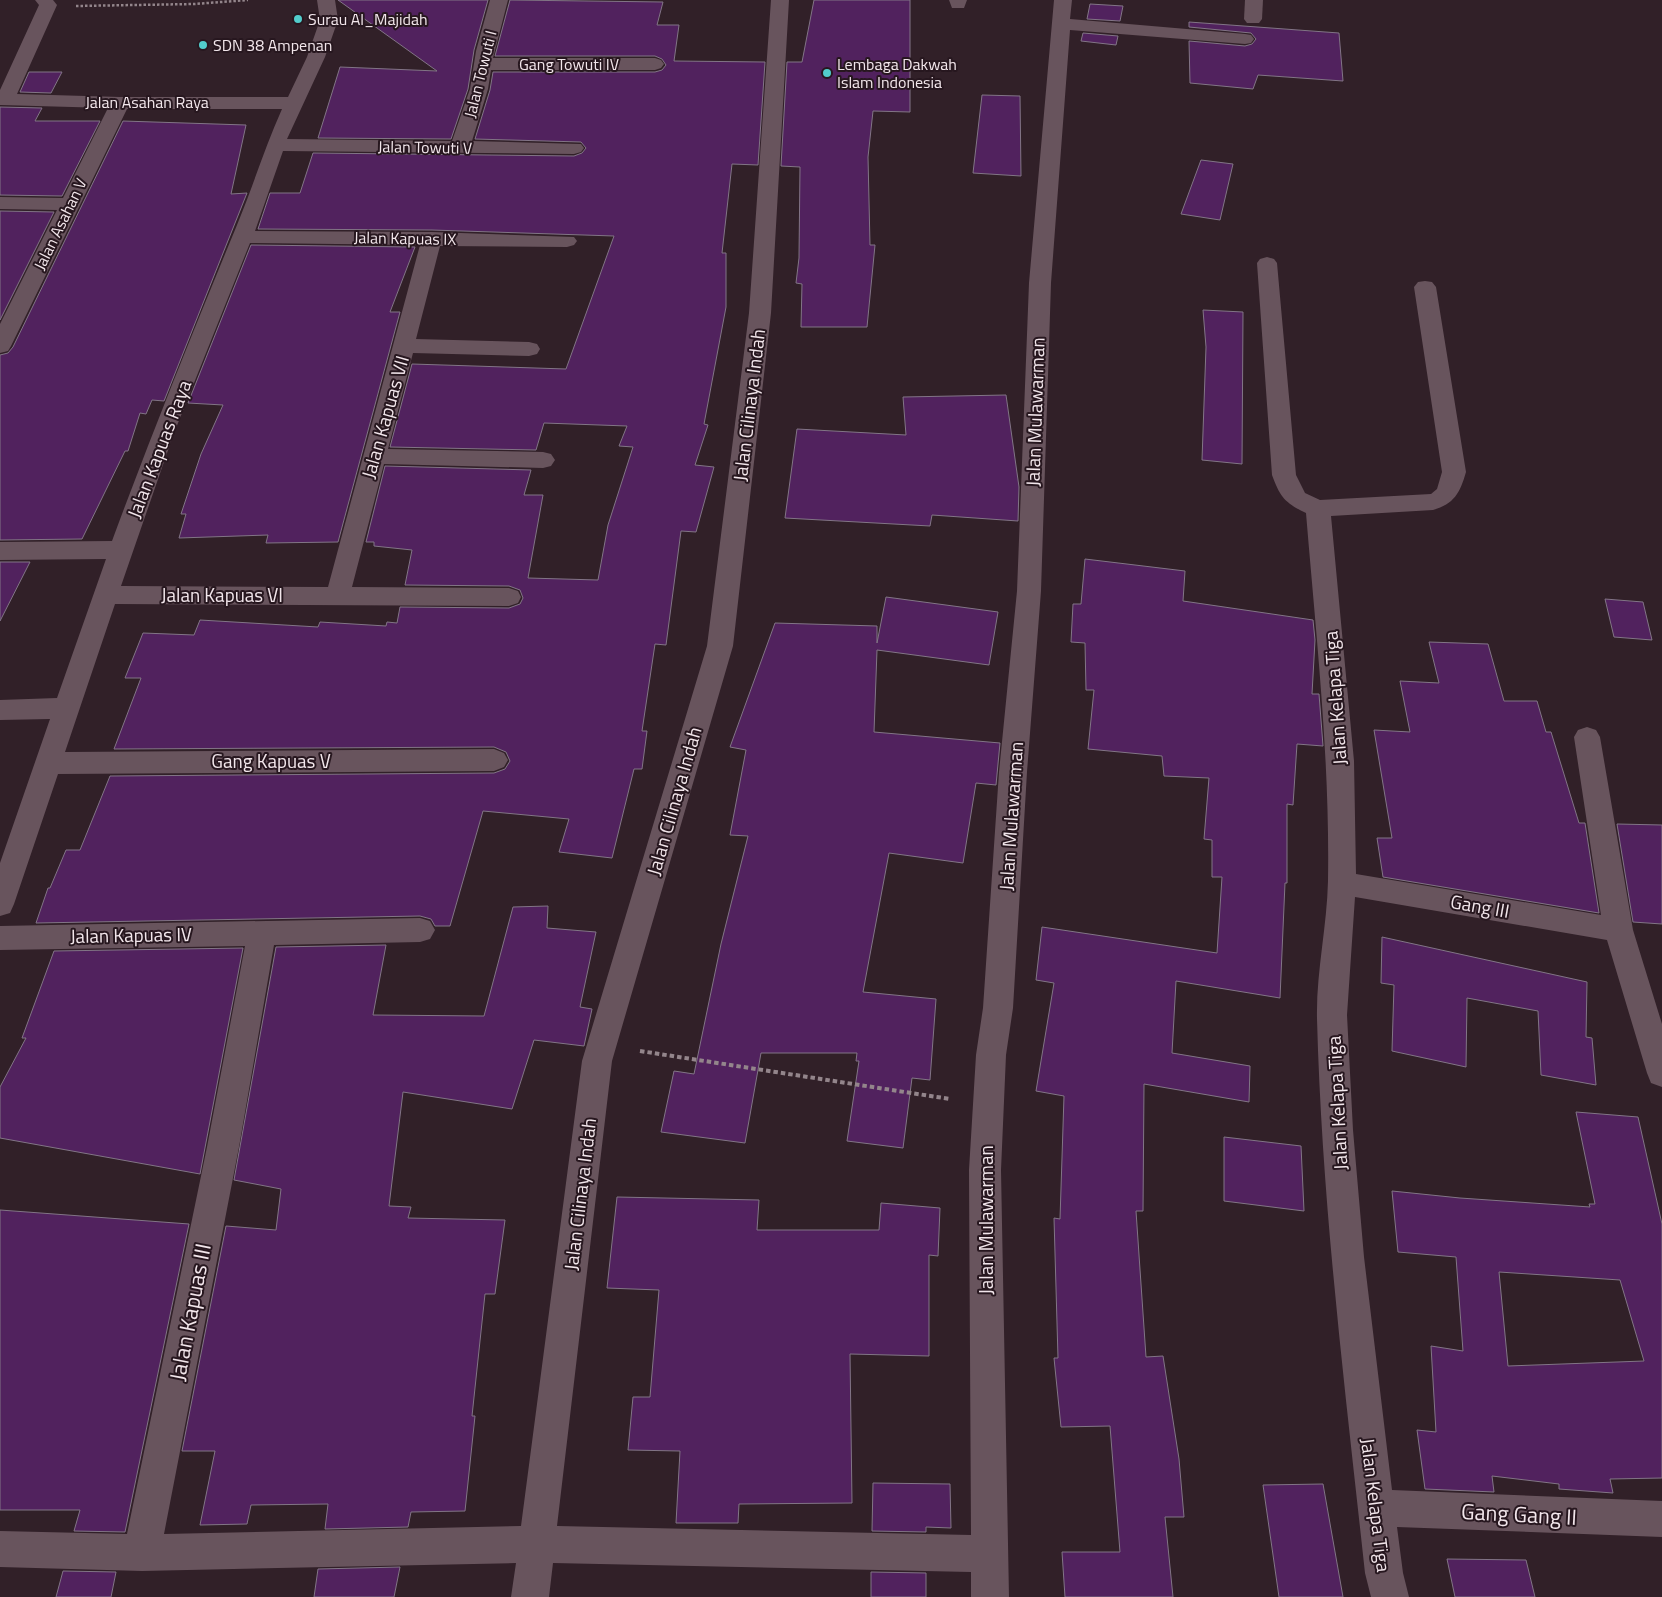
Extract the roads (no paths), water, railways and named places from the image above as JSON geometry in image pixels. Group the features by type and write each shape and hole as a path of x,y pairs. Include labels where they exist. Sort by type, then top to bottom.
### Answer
{"street":[{"name":"Jalan Kapuas Raya","path":"0,904 66,708 163,433 242,237 275,146 316,57 329,20 326,0"},
{"name":"Jalan Towuti I","path":"460,147 479,89 483,64 499,0"},
{"name":"Jalan Cilinaya Indah","path":"530,1597 597,1061 720,646 760,313 780,0"},
{"name":"Jalan Mulawarman","path":"990,1597 985,1170 987,1105 998,1008 1013,772 1028,590 1040,283 1063,0"},
{"path":"1253,19 1254,0"},
{"path":"3,99 46,3"},
{"path":"1062,29 1245,39"},
{"name":"Gang Towuti IV","path":"483,64 655,64"},
{"name":"Jalan Asahan Raya","path":"3,99 120,103 295,102"},
{"name":"Jalan Asahan V","path":"0,346 10,305 70,204 120,103"},
{"name":"Jalan Towuti V","path":"275,146 574,148"},
{"path":"0,203 70,204"},
{"name":"Jalan Kapuas IX","path":"242,237 567,240"},
{"name":"Jalan Kapuas VII","path":"338,596 373,456 406,346 432,238"},
{"path":"1267,263 1284,475 1289,488 1297,499 1318,508 1432,502 1443,500 1447,494 1454,472 1425,287"},
{"path":"406,346 529,349"},
{"path":"373,456 543,460"},
{"name":"Jalan Kelapa Tiga","path":"1318,508 1340,760 1342,883 1332,1015 1337,1130 1347,1257 1384,1573 1390,1597"},
{"path":"0,550 121,550"},
{"name":"Jalan Kapuas VI","path":"106,595 509,597"},
{"path":"0,710 66,708"},
{"path":"1587,737 1618,930 1662,1072"},
{"name":"Gang Kapuas V","path":"48,763 494,760"},
{"name":"Gang III","path":"1342,883 1618,930"},
{"name":"Jalan Kapuas IV","path":"0,938 420,930"},
{"name":"Jalan Kapuas III","path":"142,1553 223,1147 262,932"},
{"name":"Gang Gang II","path":"1376,1508 1662,1519"},
{"path":"0,1550 142,1553 536,1544 989,1554"}],"place":[{"name":"Surau Al_Majidah","path":"298,19"},
{"name":"SDN 38 Ampenan","path":"203,45"},
{"name":"Lembaga Dakwah Islam Indonesia","path":"827,73"}]}
